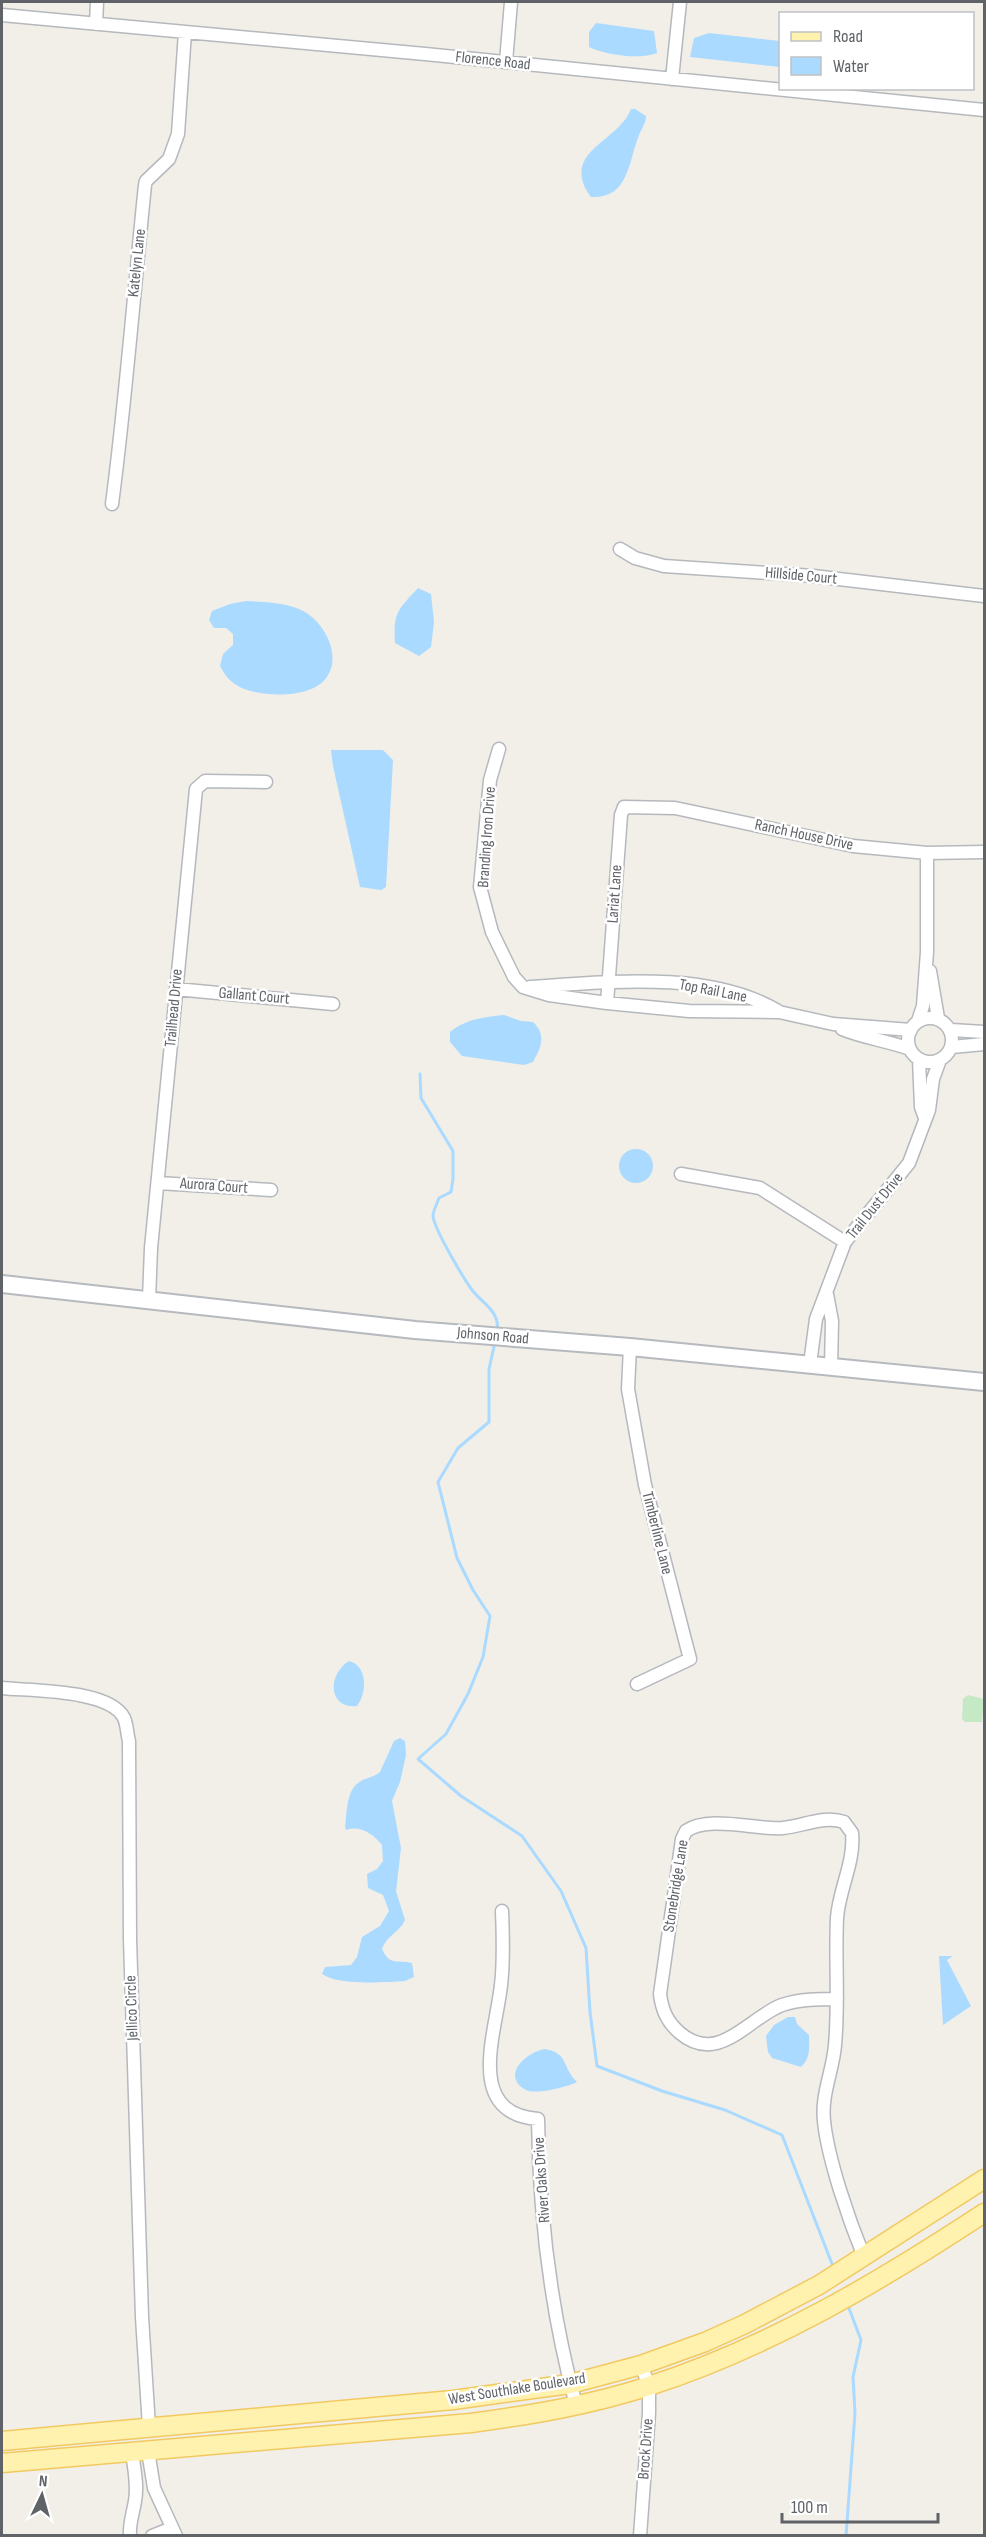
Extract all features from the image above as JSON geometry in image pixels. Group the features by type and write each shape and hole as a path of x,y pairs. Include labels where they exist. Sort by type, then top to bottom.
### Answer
{"main road":[{"name":"West Southlake Boulevard","path":"2,2441 453,2400 570,2384 641,2364 705,2342 745,2324 819,2285 984,2179"},
{"name":"West Southlake Boulevard","path":"2,2463 459,2424 576,2405 649,2386 787,2331 821,2313 984,2213"},
{"path":"140,2451 132,2447 155,2426"}],"street":[{"path":"96,24 97,2"},
{"path":"506,62 511,2"},
{"path":"672,79 680,2"},
{"name":"Florence Road","path":"2,15 779,90"},
{"name":"Katelyn Lane","path":"112,504 124,418 145,185 146,181 169,159 178,134 185,32"},
{"name":"Florence Road","path":"783,90 984,110"},
{"name":"Hillside Court","path":"620,549 634,558 664,566 813,576 984,596"},
{"name":"Branding Iron Drive","path":"499,749 490,780 480,887 492,933 514,977 523,987"},
{"name":"Trailhead Drive","path":"149,1300 196,789 205,781 266,782"},
{"name":"Ranch House Drive","path":"624,807 675,808 853,846 927,853 984,852"},
{"name":"Lariat Lane","path":"608,982 621,815 624,807"},
{"path":"927,853 927,952 923,1006 908,1041 910,1049 919,1059 932,1062 940,1060 952,1047 984,1044"},
{"path":"927,952 938,1018"},
{"path":"607,1003 608,982"},
{"name":"Top Rail Lane","path":"523,987 608,982 689,983 758,1000 779,1012"},
{"name":"Top Rail Lane","path":"523,987 549,995 689,1011 779,1012 833,1024 914,1025"},
{"name":"Gallant Court","path":"176,989 333,1004"},
{"path":"914,1025 929,1017 938,1018 951,1030 984,1032"},
{"name":"Top Rail Lane","path":"833,1024 856,1035 910,1049"},
{"path":"951,1030 952,1047"},
{"name":"Trail Dust Drive","path":"919,1059 921,1107 925,1119"},
{"name":"Trail Dust Drive","path":"810,1364 816,1319 827,1294 834,1267 845,1242 909,1163 929,1110 933,1079 940,1060"},
{"path":"681,1174 760,1188 845,1242"},
{"name":"Aurora Court","path":"158,1183 271,1190"},
{"name":"Johnson Road","path":"2,1284 482,1336 630,1347 984,1382"},
{"name":"Trail Dust Drive","path":"827,1294 832,1321 831,1367"},
{"name":"Timberline Lane","path":"630,1347 628,1389 645,1485 690,1659 637,1684"},
{"name":"Jellico Circle","path":"2,1688 86,1696 107,1703 124,1717 129,1741 131,1962 142,2317 155,2426"},
{"name":"Stonebridge Lane","path":"837,1999 816,1999 783,2005 759,2017 740,2033 718,2043 689,2039 670,2023 665,2015 660,1994 682,1839 686,1831 705,1824 782,1828 829,1819 837,1820 848,1826 852,1833 852,1846 837,1917 837,1999 834,2057 823,2103 824,2124 832,2160 859,2260"},
{"name":"River Oaks Drive","path":"502,1911 501,1985 489,2077 494,2093 500,2102 524,2118 538,2119 539,2159 549,2274 576,2405"},
{"name":"Brock Drive","path":"640,2535 650,2413 649,2386 641,2364"},
{"path":"140,2451 174,2532 152,2535"},
{"path":"130,2535 129,2523 135,2502 140,2451"}],"green space":[{"path":"968,1695 984,1699 982,1722 965,1722 962,1719 963,1699"}],"water":[{"path":"596,23 654,31 657,53 623,56 589,47 589,32"},
{"path":"709,33 779,41 779,67 690,57 694,38"},
{"path":"631,109 646,116 646,119 625,178 613,192 591,197 583,182 582,169 586,158 615,130"},
{"path":"418,588 431,594 434,622 431,647 419,656 395,643 395,624 398,612"},
{"path":"246,601 292,606 312,617 329,640 333,658 332,667 321,683 299,693 272,694 247,690 228,678 220,666 223,654 233,645 233,634 226,628 214,628 209,620 212,611"},
{"path":"331,750 383,750 393,760 386,887 381,890 360,887"},
{"path":"504,1015 521,1021 533,1022 540,1031 539,1051 533,1062 524,1065 462,1056 450,1042 450,1032 462,1024"},
{"path":"636,1149 648,1154 653,1166 648,1178 636,1183 624,1178 619,1166 624,1154"},
{"path":"349,1661 360,1668 363,1674 363,1694 357,1706 347,1706 340,1702 334,1690 337,1674"},
{"path":"400,1738 405,1741 406,1755 400,1782 392,1801 401,1848 396,1891 405,1920 382,1949 385,1955 392,1960 412,1963 414,1977 405,1981 374,1982 350,1982 330,1978 322,1974 325,1967 351,1965 357,1957 362,1937 380,1926 389,1911 383,1895 368,1888 367,1874 377,1869 383,1861 382,1845 366,1832 356,1829 346,1830 345,1827 348,1804 354,1787 360,1781 380,1772 394,1741"},
{"path":"939,1956 953,1956 947,1960 971,2006 943,2025"},
{"path":"788,2017 795,2017 797,2024 809,2035 808,2056 801,2067 772,2058 768,2052 766,2036 774,2025"},
{"path":"545,2049 553,2051 562,2058 577,2082 537,2092 526,2090 519,2084 515,2078 519,2065 530,2055"}],"waterway":[{"path":"420,1074 421,1098 453,1151 451,1192 439,1198 433,1216 438,1232 468,1284 494,1314 498,1325 497,1332"},
{"path":"495,1342 489,1369 489,1422 458,1448 438,1482 457,1558 473,1590 490,1616 483,1657 468,1694 446,1734 418,1759 461,1796 522,1836 561,1891 586,1948 590,2012 597,2066 662,2091 725,2110 782,2135 834,2269"},
{"path":"846,2536 855,2413 853,2377 861,2340 847,2303"}]}
